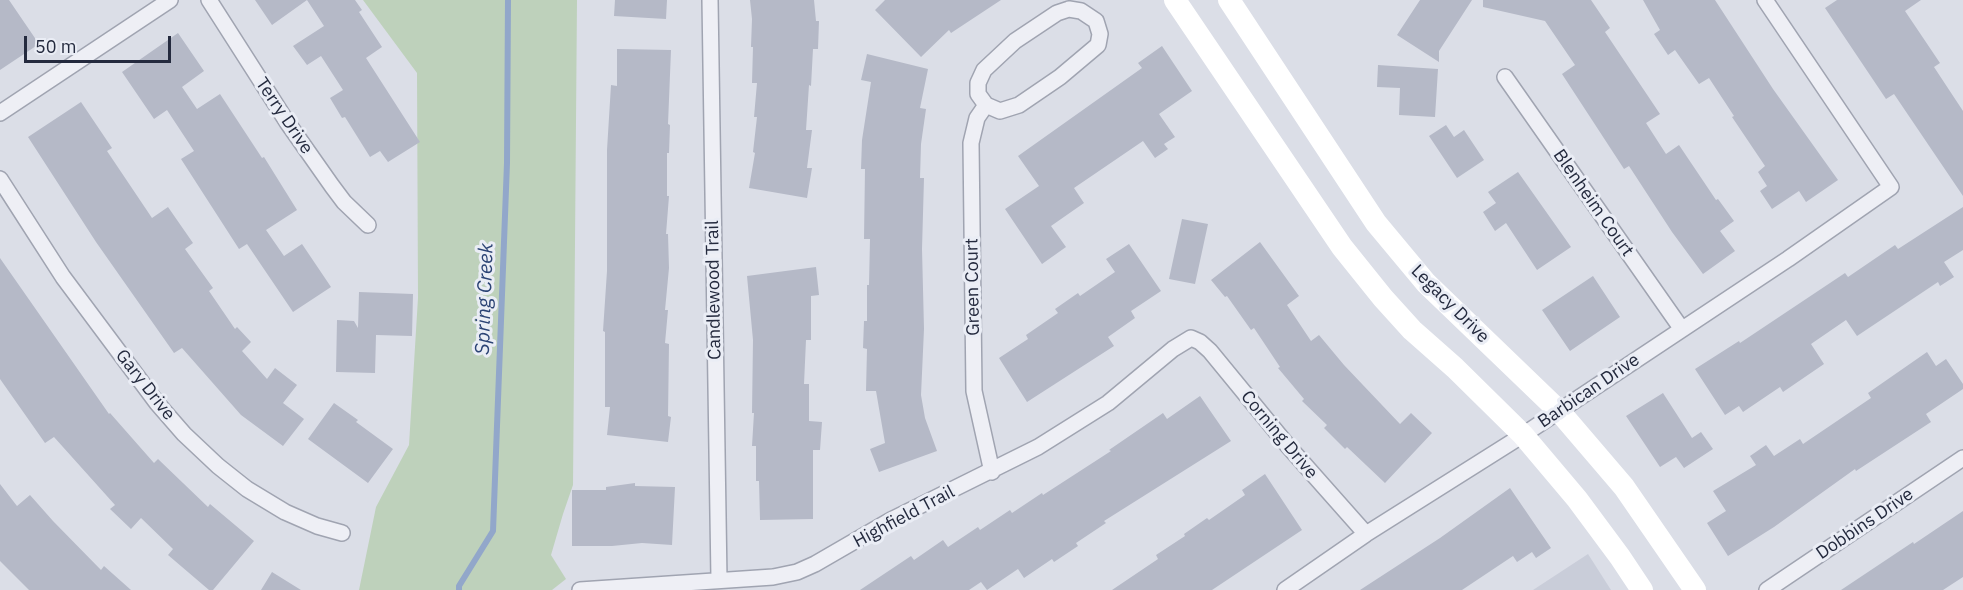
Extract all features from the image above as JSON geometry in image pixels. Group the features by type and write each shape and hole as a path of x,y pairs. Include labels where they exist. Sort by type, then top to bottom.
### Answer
{"main road":[{"path":"1175,0 1342,247 1412,330 1455,368 1523,435 1576,499 1642,590"},
{"name":"Legacy Drive","path":"1229,0 1376,223 1426,283 1559,411 1624,487 1695,590"}],"street":[{"path":"0,113 170,0"},
{"name":"Terry Drive","path":"209,0 287,122 332,186 344,202 368,225"},
{"name":"Candlewood Trail","path":"710,0 719,579"},
{"name":"Barbican Drive","path":"1285,590 1366,534 1523,435 1788,259 1891,187 1765,0"},
{"path":"1069,9 1081,11 1096,21 1100,34 1098,45 1060,77 1010,109 999,111 986,105 978,94 978,83 981,76 984,70 1015,41 1057,13 1069,9"},
{"name":"Blenheim Court","path":"1505,77 1681,328"},
{"name":"Green Court","path":"986,105 977,118 971,143 974,391 992,472"},
{"name":"Gary Drive","path":"0,179 63,277 157,403 184,434 247,489 285,512 317,526 342,533"},
{"name":"Highfield Trail","path":"580,590 772,577 797,572 891,520 992,472 1038,447 1108,403 1191,338"},
{"name":"Corning Drive","path":"1191,338 1210,351 1283,442 1366,534"},
{"name":"Dobbins Drive","path":"1767,590 1963,458"}],"shaded area":[{"path":"1588,554 1611,590 1533,590"}],"green space":[{"path":"363,0 577,0 573,485 551,555 566,579 552,590 359,590 376,507 409,445 418,298 417,73"}],"building":[{"path":"0,0 9,0 39,44 0,70"},
{"path":"255,0 307,0 272,25"},
{"path":"307,0 355,0 362,10 359,12 382,47 366,58 420,142 388,162 380,151 370,157 330,98 343,90 321,56 307,65 293,46 324,26"},
{"path":"615,0 667,0 666,19 614,16"},
{"path":"750,0 814,0 816,21 819,21 818,49 813,49 811,86 809,85 806,130 812,130 807,168 812,168 807,198 749,188 755,153 753,152 757,117 754,117 757,83 752,83 753,47 751,47"},
{"path":"885,0 1001,0 951,33 949,30 921,57 875,10"},
{"path":"1420,0 1472,0 1439,51 1439,62 1397,35"},
{"path":"1483,0 1591,0 1610,28 1605,32 1660,114 1646,123 1666,154 1679,145 1716,200 1718,199 1734,221 1720,231 1735,251 1703,274 1672,232 1629,166 1624,169 1562,74 1575,65 1545,21 1483,7"},
{"path":"1643,0 1715,0 1773,89 1838,180 1806,202 1799,191 1772,209 1760,191 1767,186 1758,172 1765,166 1709,78 1699,84 1675,50 1668,55 1654,34 1660,30"},
{"path":"1837,0 1921,0 1905,11 1940,63 1934,67 1963,111 1963,196 1894,94 1886,99 1825,8"},
{"path":"178,33 204,71 182,87 197,109 220,94 262,158 264,157 297,210 266,230 284,256 302,244 331,287 293,312 247,244 239,249 181,159 194,151 167,110 154,119 122,72"},
{"path":"1162,46 1192,91 1159,114 1175,137 1164,144 1168,149 1155,158 1143,141 1074,188 1084,203 1051,226 1066,247 1042,264 1005,209 1039,186 1018,156 1142,68 1138,63"},
{"path":"617,49 671,50 669,153 667,153 667,196 669,196 666,234 668,234 669,268 665,310 668,310 665,343 669,344 668,416 671,417 668,442 607,435 610,407 605,407 605,332 603,331 607,271 607,150 611,85 617,86"},
{"path":"867,54 928,69 920,108 926,109 921,144 920,178 924,178 922,249 924,329 921,395 925,418 937,451 879,472 870,449 885,443 876,391 866,391 867,349 863,348 864,321 867,321 870,239 864,239 865,169 861,169 862,140 871,82 861,80"},
{"path":"1378,65 1438,69 1435,117 1399,115 1400,88 1377,87"},
{"path":"81,102 112,148 107,151 152,218 168,207 193,243 185,249 213,288 209,291 235,329 237,327 251,342 242,351 267,379 275,368 297,385 283,403 304,419 283,446 241,415 182,348 174,353 96,242 28,137"},
{"path":"1446,125 1454,137 1464,130 1484,160 1457,178 1429,136"},
{"path":"1518,172 1571,247 1537,270 1506,223 1495,231 1483,212 1496,203 1488,192"},
{"path":"1963,207 1963,250 1944,262 1954,277 1940,286 1938,282 1857,336 1846,320 1811,344 1824,364 1783,392 1780,387 1743,412 1739,406 1725,415 1695,369 1739,341 1740,343 1845,273 1848,277 1895,245 1898,249"},
{"path":"1182,219 1208,224 1195,284 1169,279"},
{"path":"1260,242 1299,296 1287,305 1311,341 1319,335 1400,424 1411,413 1432,433 1385,483 1324,428 1327,425 1302,401 1304,399 1278,368 1280,367 1254,328 1251,330 1227,296 1225,297 1211,280"},
{"path":"1129,244 1161,291 1131,311 1135,318 1108,337 1114,346 1027,402 999,358 1028,339 1026,335 1058,313 1055,309 1078,293 1080,296 1115,272 1106,259"},
{"path":"0,258 109,414 154,463 158,459 208,507 210,504 254,541 213,590 209,590 168,555 173,549 141,518 131,529 110,509 115,505 54,437 45,443 0,379"},
{"path":"816,267 819,295 811,296 811,340 806,340 804,384 809,384 809,421 822,422 820,450 813,450 813,519 760,520 759,481 756,481 756,446 752,446 753,340 747,276"},
{"path":"1593,276 1620,317 1570,351 1542,310"},
{"path":"359,292 413,294 412,336 376,335 375,373 336,372 337,320 354,321 358,328"},
{"path":"1927,352 1936,366 1946,359 1963,384 1963,389 1926,414 1931,422 1856,471 1855,469 1774,527 1728,556 1707,523 1726,511 1713,491 1756,465 1750,456 1766,445 1774,456 1800,439 1803,444 1871,398 1868,393"},
{"path":"1663,393 1692,438 1701,432 1713,449 1684,468 1676,457 1660,467 1626,416"},
{"path":"1200,396 1231,441 1104,521 1106,523 1076,543 1078,546 1054,562 1052,559 1024,578 1018,569 987,590 981,582 969,590 860,590 911,556 914,560 943,540 948,547 978,527 980,530 1010,510 1012,513 1111,451 1109,450 1163,413 1167,419"},
{"path":"334,403 393,449 368,483 308,439"},
{"path":"1265,474 1302,530 1212,590 1112,590 1158,559 1156,555 1185,536 1184,534 1245,495 1242,490"},
{"path":"635,483 635,486 675,487 672,545 642,543 572,546 572,490 606,490 606,487"},
{"path":"0,484 17,506 30,495 101,570 104,566 131,590 29,590 0,561"},
{"path":"1510,488 1551,548 1536,558 1532,552 1517,562 1513,556 1462,590 1360,590 1440,538"},
{"path":"1963,511 1963,577 1943,590 1841,590 1913,542 1914,544"},
{"path":"272,572 301,590 261,590"}],"waterway":[{"name":"Spring Creek","path":"459,590 459,586 493,531 507,163 508,0"}]}
